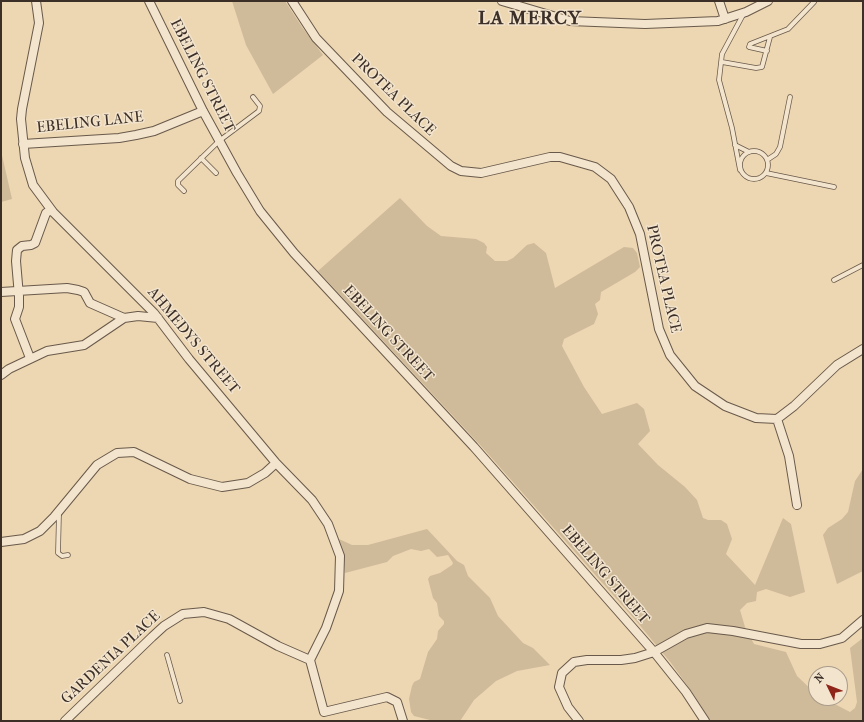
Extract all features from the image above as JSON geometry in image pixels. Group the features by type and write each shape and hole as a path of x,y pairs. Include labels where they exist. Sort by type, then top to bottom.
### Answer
{"street":[{"name":"AHMEDYS STREET","path":"36,1 39,23 38,34 22,109 23,144 31,180 51,210 158,318 189,359 276,463 312,500 328,524 340,556 339,591 335,607 310,660"},
{"name":"EBELING STREET","path":"149,1 219,141 260,211 294,253 474,447 654,652 686,692 705,721"},
{"name":"PROTEA PLACE","path":"292,1 316,38 387,112 451,166 461,171 481,173 550,157 560,157 581,162 604,172 619,190 640,234 659,329 667,349 682,371 695,386 725,406 756,418 777,419"},
{"path":"502,1 570,21 645,24 704,22 725,19 744,13 768,1"},
{"path":"719,1 725,19"},
{"name":"EBELING LANE","path":"23,144 136,135 154,131 204,112"},
{"path":"30,358 15,319 19,307 16,261 17,250 22,246 35,243 46,213 51,210"},
{"path":"1,292 67,288 84,292 90,303 108,313 124,318 138,316 158,318"},
{"path":"1,375 30,358 48,351 84,345 124,318"},
{"path":"797,505 789,456 777,419 794,406 836,365 863,349"},
{"path":"1,542 24,539 47,524 59,512 97,465 117,453 134,452 190,479 222,488 248,483 265,473 276,463"},
{"name":"GARDENIA PLACE","path":"65,721 183,614 193,612 217,615 229,619 278,646 310,660"},
{"path":"579,721 568,707 559,687 559,681 565,669 579,660 621,660 635,658 654,652 686,634 707,628 733,631 801,644 820,644 842,638 863,620"},
{"path":"310,660 324,712 387,697 396,702 403,721"}],"lane":[{"path":"767,51 749,47 750,44 788,29 814,2"},
{"path":"735,145 749,152 758,151 765,156 768,160 768,169 766,173 759,179 750,179 742,174 719,80 722,54 744,13"},
{"path":"722,62 759,68 764,64 770,37"},
{"path":"184,191 178,185 178,181 219,141 259,111 260,106 253,97"},
{"path":"768,160 776,154 780,147 790,97"},
{"path":"740,170 740,161 749,152"},
{"path":"201,158 216,173"},
{"path":"766,173 834,187"},
{"path":"834,280 863,265"},
{"path":"59,512 58,553 62,556 68,555"},
{"path":"167,655 180,701"}],"shaded area":[{"path":"232,1 285,1 323,55 273,94 246,45"},
{"path":"1,151 12,199 1,202"},
{"path":"400,198 427,226 441,236 476,239 484,243 487,247 486,253 495,261 507,261 513,258 527,245 534,243 546,253 555,288 624,247 633,248 637,253 640,267 635,272 601,292 600,300 595,304 598,314 594,324 564,339 562,346 584,387 602,414 637,403 644,409 650,431 638,444 658,465 685,487 697,500 703,518 708,520 721,520 727,524 732,539 726,554 755,585 783,518 791,524 805,592 790,597 766,589 757,592 756,601 747,603 740,610 745,627 754,644 786,652 797,676 808,686 808,706 838,706 850,712 855,708 857,702 850,648 863,638 863,721 710,721 692,692 671,663 637,622 481,446 318,271"},
{"path":"863,469 863,571 837,584 823,535 828,528 842,519 848,512 855,481"},
{"path":"427,529 457,561 464,565 468,576 490,598 498,616 523,643 533,648 550,665 517,671 496,681 474,700 460,721 434,721 414,716 411,712 409,699 412,686 414,682 420,679 428,652 437,639 438,631 444,624 444,621 439,616 437,603 433,598 428,579 430,576 440,573 452,565 453,563 448,555 437,557 429,549 421,551 411,549 393,556 387,562 345,573 344,555 339,539 352,545 368,545"}],"district":[{"name":"LA MERCY","path":"530,19"}]}
